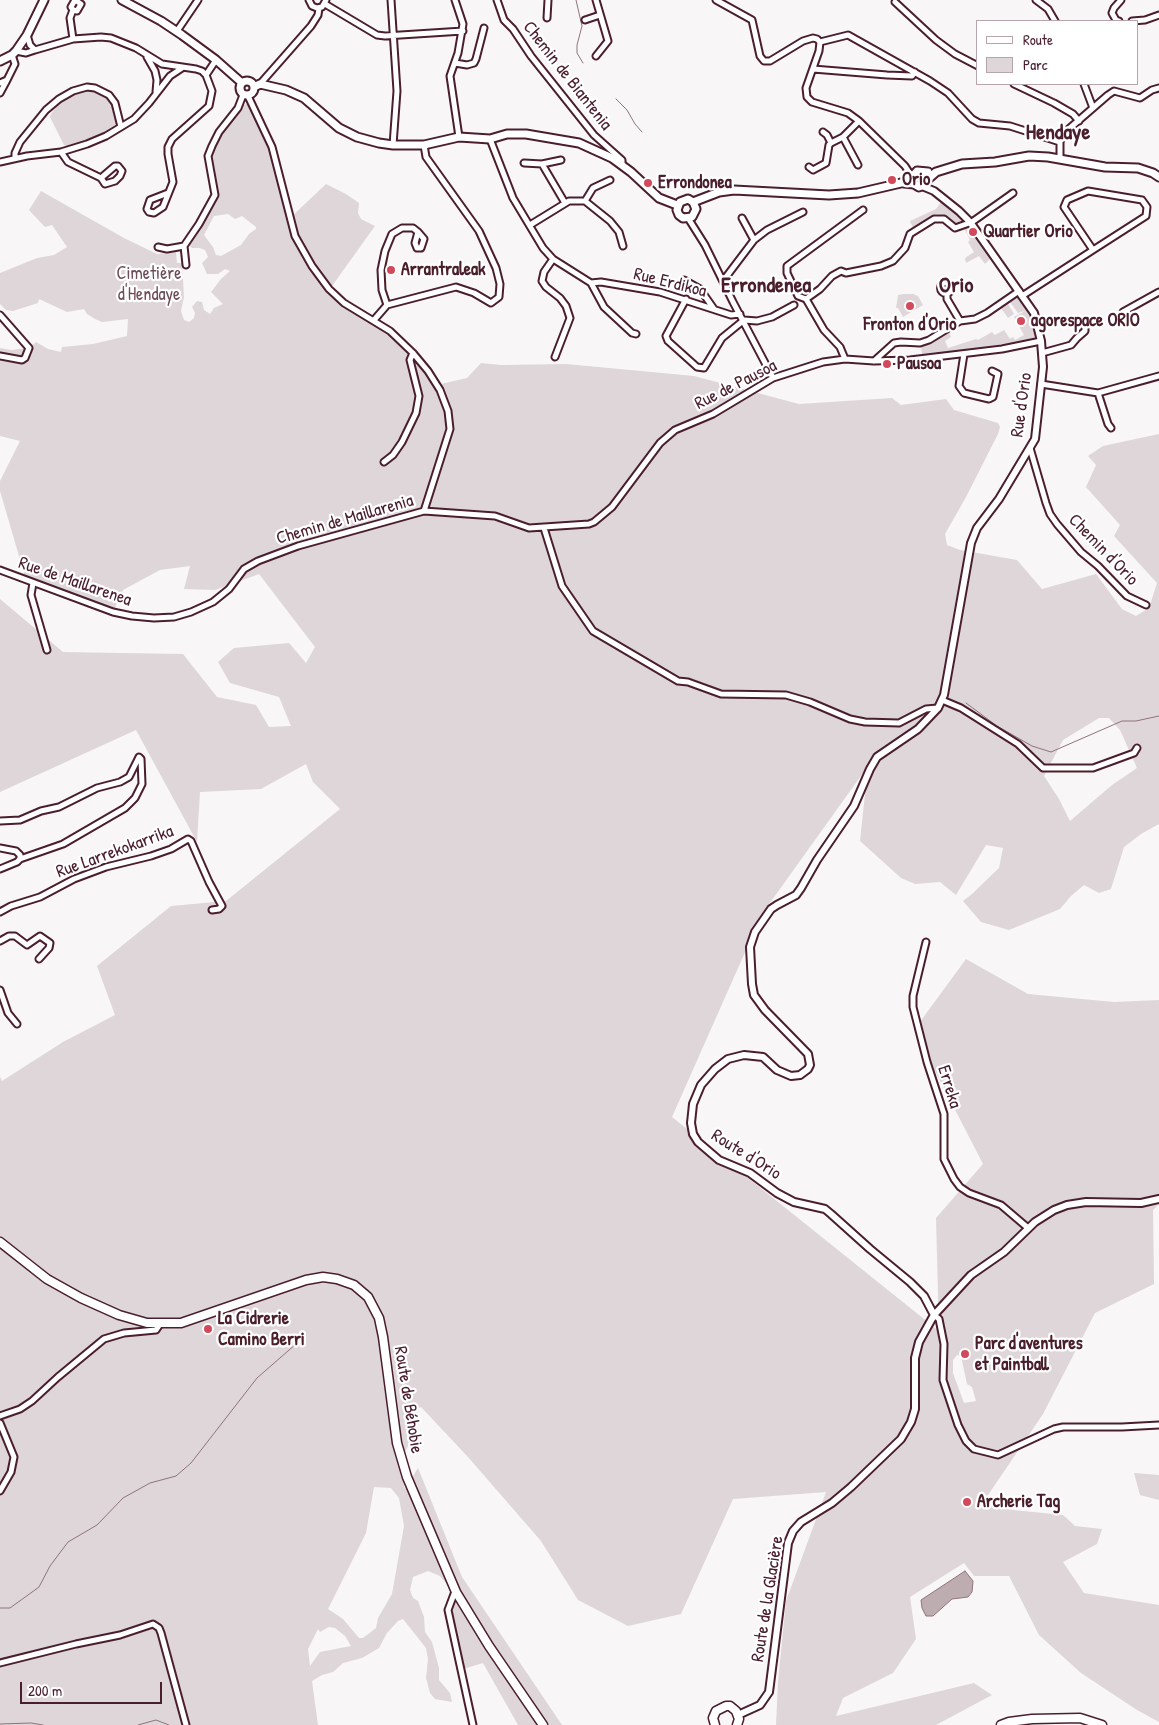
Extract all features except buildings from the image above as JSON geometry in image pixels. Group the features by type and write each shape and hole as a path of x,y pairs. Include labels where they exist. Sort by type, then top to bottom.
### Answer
{"main road":[{"path":"0,61 15,54 27,35 44,0"},
{"path":"122,0 177,31 216,60 242,83"},
{"path":"257,85 252,93 246,95 239,89 242,83 249,81 257,85 286,90 304,98 339,128 357,137 393,145 424,145 459,137 490,139 507,134 526,134 568,140 590,146 622,164 659,198 677,205"},
{"path":"692,202 719,192 734,190 829,195 858,193 920,179 962,164 996,162 1029,156 1060,158 1105,167 1138,168 1159,177"},
{"path":"688,199 695,205 694,213 688,218 679,215 677,205 683,200 688,199"},
{"name":"Route de Béhobie","path":"0,1242 22,1260 47,1276 82,1294 120,1311 160,1324 181,1323 306,1280 323,1277 337,1278 354,1285 368,1297 379,1318 384,1337 397,1443 404,1469 456,1592 489,1646 543,1725"},
{"path":"712,1724 716,1710 722,1706 730,1706 738,1715 737,1725"},
{"path":"1000,1725 1032,1719 1080,1718 1102,1725"}],"street":[{"path":"177,31 198,0"},
{"path":"309,0 312,6 319,8"},
{"path":"390,0 397,91 393,145"},
{"path":"455,0 463,24 463,31 450,76 459,137"},
{"name":"Chemin de Biantenia","path":"497,0 504,20 538,66 594,136 622,160 622,164"},
{"path":"547,18 548,0"},
{"path":"596,0 608,41 596,56"},
{"path":"716,0 752,20 760,56 764,61 770,61 803,41 813,38 820,42"},
{"path":"1036,0 1048,9 1054,20"},
{"path":"1116,20 1112,13 1120,0"},
{"path":"257,85 311,26 318,15 319,8 326,2 378,35 463,31"},
{"path":"895,2 936,40 955,54 976,65"},
{"path":"73,39 70,18 74,10"},
{"path":"585,20 600,15"},
{"path":"1139,20 1159,15"},
{"path":"455,63 467,65 474,63 484,28"},
{"path":"27,35 30,45 35,50"},
{"path":"820,42 848,35 915,72 948,93 972,119 979,123 1010,126 1060,142"},
{"path":"0,93 15,64 15,54 26,54 73,39 111,38 131,46 162,64 202,71 206,75 212,92 209,106 176,134 168,147 173,182 164,207 154,213 149,212 147,209 150,200 168,193"},
{"path":"820,42 819,51 806,88 806,97 812,102 848,113 859,120 920,179"},
{"path":"145,55 155,72 157,80 156,92"},
{"path":"206,75 216,60"},
{"path":"0,162 60,152 87,144 121,127 142,111 170,76 182,68"},
{"path":"813,69 912,76 915,72"},
{"path":"0,83 7,80"},
{"path":"1016,85 1073,114 1078,121"},
{"path":"1084,85 1093,108"},
{"path":"15,158 20,142 46,110 59,99 73,91 88,87 95,88 110,96 115,102 121,127"},
{"path":"1060,158 1060,142 1063,134 1114,91 1140,98 1159,88"},
{"path":"186,265 184,246 199,224 214,195 208,156 219,132 246,95 272,147 292,225 301,250 329,289 344,303 390,331 413,353 428,371 440,390 448,411 450,429 424,511"},
{"path":"810,167 813,170 826,163 829,145 843,137 859,120"},
{"path":"823,132 831,143"},
{"path":"843,137 858,165"},
{"path":"490,139 513,198 543,248 553,259 591,283 604,307 632,333 636,334"},
{"path":"374,320 387,305 456,287 474,293 491,303 499,297 500,284 496,268 479,232 426,157 424,145"},
{"path":"60,152 68,162 101,178"},
{"path":"524,163 542,164 561,160"},
{"path":"542,164 565,203"},
{"name":"Rue d'Orio","path":"920,179 970,222 1020,293 1036,319 1042,353 1036,432 1030,448 999,498 977,528 971,543 942,700"},
{"path":"585,202 593,188 610,180"},
{"path":"874,361 894,343 920,343 960,321 975,319 987,313 1093,250 1146,216 1147,208 1142,200 1088,191 1067,200 1064,207 1093,250"},
{"path":"806,299 820,289 832,276 840,272 846,273 881,266 893,261 905,248 910,234 934,219 944,218 956,228 970,222 1013,193"},
{"path":"530,225 569,201 585,202 610,221 619,232 623,246"},
{"path":"845,359 840,347 824,330 806,299 798,296 787,273 787,266 862,210"},
{"path":"723,281 754,240 767,230 803,212"},
{"path":"688,218 705,245 773,378"},
{"path":"742,218 754,240"},
{"path":"387,305 382,290 381,277 385,251 392,234 402,228 412,228 418,232"},
{"path":"158,247 167,249 184,246"},
{"path":"553,259 544,272 542,281 563,302 570,318 555,356"},
{"path":"684,280 700,289 710,300 714,309"},
{"name":"Rue Erdikoa","path":"591,283 601,282 660,292 732,315 740,314"},
{"path":"1123,312 1159,292"},
{"path":"947,294 947,299 960,321"},
{"path":"686,299 666,336 668,341 697,367 704,368 722,338 744,320 758,321 794,305"},
{"path":"0,315 29,348 25,358 22,360 0,356"},
{"path":"1042,353 1072,346 1085,331 1085,326"},
{"name":"Rue de Pausoa","path":"544,528 589,524 600,518 620,497 646,460 675,430 713,414 773,378 823,362 845,359 874,361 910,360 1002,349 1041,341"},
{"path":"384,462 393,455 402,442 416,413 419,396 410,360 413,353"},
{"path":"964,354 959,386 964,393 989,399 993,397 998,374 992,371"},
{"path":"1041,384 1098,393 1159,376"},
{"path":"1098,393 1108,424 1112,428"},
{"name":"Chemin d'Orio","path":"1030,448 1046,503 1050,514 1057,524 1081,552 1098,566 1127,596 1146,605"},
{"name":"Chemin de Maillarenia","path":"244,569 258,561 298,546 424,511 495,516 529,528 544,528"},
{"path":"544,528 562,586 593,631 678,681 688,682 721,694 786,695 850,719 865,722 899,723 926,709 938,708"},
{"name":"Rue de Maillarenea","path":"0,570 114,612 154,618 174,617 213,602 230,589 244,569"},
{"path":"33,583 31,595 47,650"},
{"path":"942,700 961,708 1018,744 1043,768 1093,768 1134,753 1137,748"},
{"name":"Route d'Orio","path":"934,1315 924,1296 910,1282 832,1214 825,1209 794,1202 750,1173 719,1160 698,1142 693,1134 691,1123 693,1104 701,1085 715,1069 728,1059 744,1055 762,1057 777,1070 791,1076 800,1075 808,1069 810,1065 808,1054 765,1010 754,995 750,948 755,932 772,909 796,895 801,888 817,860 854,806 870,768 877,757 918,729 938,708 942,700"},
{"path":"0,821 20,820 40,811 59,807 97,788 120,782 129,777 139,758 141,759 142,784 134,798 125,808 63,844 20,859 0,869"},
{"name":"Rue Larrekokarrika","path":"0,912 11,906 40,897 106,867 151,856 171,849 188,840 191,841 222,906 219,909 212,910"},
{"path":"0,848 16,851 20,855 20,859"},
{"path":"0,941 10,936 15,936 27,945 40,936 50,943 49,948 39,959"},
{"name":"Erreka","path":"926,942 913,996 913,1007 927,1062 944,1114 944,1159 960,1187 969,1194 1001,1205 1028,1228"},
{"path":"0,990 8,1013 18,1024"},
{"name":"Route de la Glacière","path":"738,1715 760,1705 769,1692 788,1543 793,1531 800,1522 832,1503 851,1487 901,1438 911,1422 914,1409 915,1358 919,1342 934,1315 971,1275 1004,1252 1042,1216 1067,1205 1086,1202 1141,1203 1159,1199"},
{"path":"934,1315 939,1319 944,1344 942,1380 958,1425 966,1441 974,1449 998,1455 1054,1429 1063,1427 1159,1425"},
{"path":"0,1416 20,1409 32,1401 104,1339 124,1333 156,1330 160,1324"},
{"path":"0,1423 14,1457 11,1472 0,1491"},
{"path":"456,1592 448,1610 473,1725"},
{"path":"0,1663 120,1635 153,1624 159,1628 161,1633 186,1725"}],"green space":[{"path":"89,89 100,91 110,100 115,112 116,124 95,138 68,146 64,145 50,117 51,114 57,106 72,95"},
{"name":"Cimetière d'Hendaye","path":"250,102 272,147 290,218 326,184 359,203 358,213 361,219 375,226 332,286 303,248 291,222 301,250 329,289 344,303 390,331 441,384 467,378 481,363 501,365 566,364 694,376 799,404 892,398 901,405 946,399 954,410 998,423 1000,427 966,497 945,534 947,545 960,550 1017,560 1042,589 1096,574 1122,609 1136,616 1149,608 1157,583 1114,536 1120,525 1086,487 1096,465 1088,456 1103,446 1159,434 1159,824 1141,834 1124,847 1111,889 1099,893 1084,885 1060,909 1009,930 981,922 963,901 999,868 1003,848 986,845 956,895 940,882 915,884 901,878 860,841 868,766 762,914 672,1117 939,1331 936,1218 983,1164 914,1030 966,959 1028,994 1114,1002 1159,1000 1159,1204 1153,1210 1154,1284 1095,1313 1043,1414 986,1498 1013,1510 1063,1515 1075,1526 1102,1529 1097,1544 1063,1562 1084,1593 1159,1605 1159,1722 1137,1710 1081,1673 1039,1635 1009,1576 974,1576 964,1563 910,1597 916,1639 893,1673 843,1698 836,1716 974,1683 992,1695 936,1725 776,1725 786,1601 826,1492 733,1499 681,1614 628,1626 578,1600 541,1541 468,1457 421,1407 407,1414 411,1433 408,1446 399,1465 405,1489 418,1468 462,1577 562,1725 518,1725 483,1663 463,1669 450,1611 456,1590 440,1576 428,1571 413,1577 410,1590 413,1598 418,1601 424,1617 425,1632 432,1642 439,1668 439,1680 450,1693 452,1702 435,1699 430,1693 426,1678 428,1659 426,1648 403,1619 398,1621 387,1633 379,1648 362,1658 343,1663 333,1672 322,1675 312,1681 318,1725 0,1725 0,1077 2,1081 63,1042 115,1015 97,966 171,906 226,901 340,809 313,782 306,764 261,789 200,792 197,842 136,730 0,792 0,599 63,652 183,654 217,697 256,705 269,727 291,726 279,697 230,683 218,662 234,648 289,643 306,663 315,647 259,574 215,590 184,589 190,566 160,570 123,590 113,612 26,580 0,491 0,481 20,441 0,436 0,348 11,350 29,348 36,342 48,349 61,352 62,347 93,344 127,336 128,319 102,322 87,314 84,309 67,312 39,299 38,303 13,311 6,310 0,304 0,273 37,258 54,255 67,247 52,225 45,227 29,210 41,191 124,238 157,254 176,252 177,263 182,263 184,297 181,311 184,320 189,322 194,318 195,313 192,307 197,301 202,302 204,310 210,314 214,308 223,304 211,292 230,271 225,269 218,274 207,274 202,263 208,257 205,250 192,248 189,245 189,239 214,195 208,156 219,132 238,108","holes":["228,214 235,219 242,216 256,229 249,234 241,245 221,256 216,255 213,247 204,235 214,216","1099,718 1109,718 1120,730 1137,768 1112,785 1070,821 1044,776 1063,740","957,1355 961,1356 967,1384 972,1387 976,1401 964,1403 953,1373 953,1360","374,1487 391,1488 399,1498 404,1526 392,1594 378,1618 376,1628 363,1638 359,1638 343,1619 328,1609 366,1533","329,1627 335,1628 345,1636 351,1646 320,1652 310,1666 308,1649 318,1629 320,1632"]},
{"path":"941,202 963,219 962,221 955,223 945,215 936,214 913,228 910,221 936,209"},
{"path":"964,228 972,232 991,258 985,264 979,256 966,263 965,258 974,252 968,242 970,240"},
{"path":"898,295 918,296 923,305 903,317 898,308 896,308"},
{"path":"1017,296 1029,312 1034,324 1036,336 1034,339 922,355 921,345 932,342 949,332 951,337 945,341 948,348 978,340 992,332 995,335 1004,330 1010,339 1013,337 1015,340 1024,335 1014,317 1025,311 1018,313 1010,302 1008,304 1014,314 1008,318 1001,308"},
{"path":"1134,1473 1159,1475 1159,1500 1140,1495"}],"shaded area":[{"path":"965,1571 973,1581 972,1592 968,1597 952,1599 933,1616 926,1616 921,1600"}],"waterway":[{"path":"576,0 582,26 577,53 583,63"},
{"path":"616,99 627,110 642,132"},
{"path":"966,703 997,726 1032,746 1051,752 1122,721 1136,721 1159,716"},
{"path":"0,1608 10,1608 39,1587 50,1566 68,1542 97,1525 123,1498 150,1483 176,1476 191,1463 257,1378 304,1337"},
{"path":"138,1725 156,1720 169,1725"},
{"path":"0,1724 31,1723 43,1725"}],"place":[{"name":"Orio","path":"892,180"},
{"name":"Errondonea","path":"648,183"},
{"name":"Quartier Orio","path":"973,232"},
{"name":"Arrantraleak","path":"391,270"},
{"name":"Fronton d'Orio","path":"910,306"},
{"name":"agorespace ORIO","path":"1021,321"},
{"name":"Pausoa","path":"887,364"},
{"name":"La Cidrerie Camino Berri","path":"208,1329"},
{"name":"Parc d'aventures et Paintball","path":"965,1354"},
{"name":"Archerie Tag","path":"967,1502"}],"district":[{"name":"Hendaye","path":"1058,133"},
{"name":"Errondenea","path":"766,286"},
{"name":"Orio","path":"956,286"}]}
